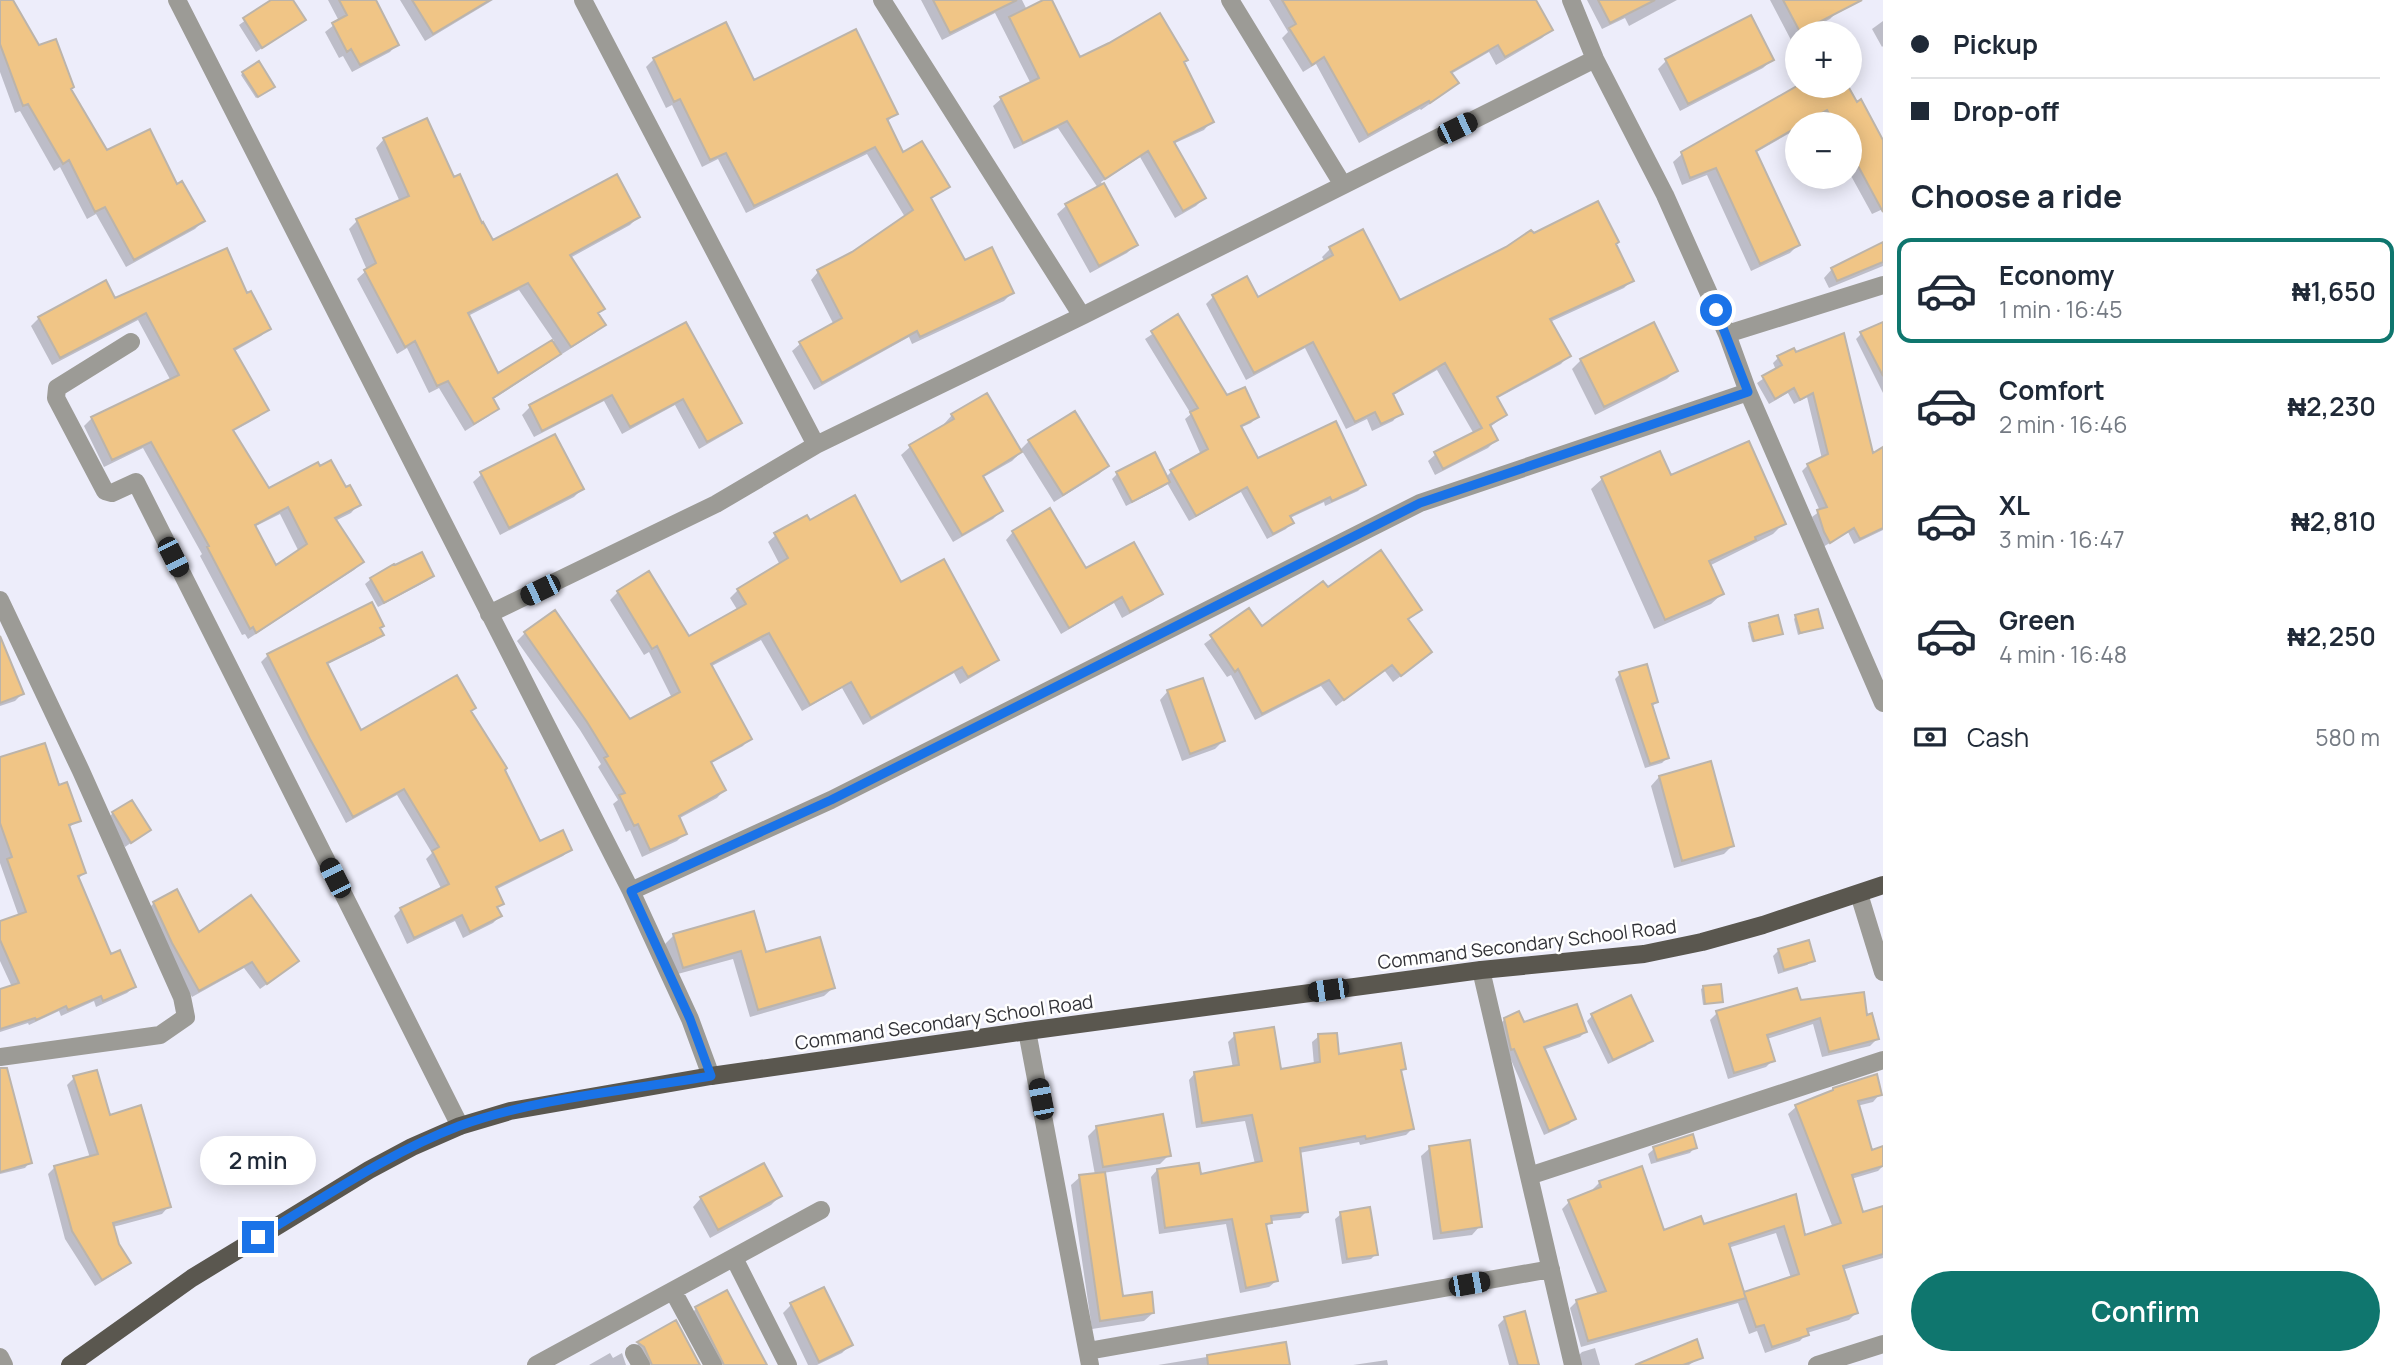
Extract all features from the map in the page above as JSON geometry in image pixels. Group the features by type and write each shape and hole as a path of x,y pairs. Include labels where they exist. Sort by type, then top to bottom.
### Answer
{"main road":[{"name":"Command Secondary School Road","path":"70,1365 192,1278 369,1170 460,1126 533,1107 711,1076 1481,970 1656,951 1702,942 1763,925 1883,886"}],"street":[{"path":"177,0 631,891 690,1019 711,1076"},
{"path":"583,0 816,445"},
{"path":"882,0 1082,316"},
{"path":"1230,0 1343,185"},
{"path":"1571,0 1595,59 1665,195 1727,334 1748,392 1883,702"},
{"path":"489,614 716,505 816,445 1082,316 1595,59"},
{"path":"1727,334 1883,285"},
{"path":"131,342 57,388 56,398 105,491 112,493 136,482 460,1126"},
{"path":"631,891 831,800 1420,503 1748,392"},
{"path":"0,600 81,771 182,997 186,1017 160,1035 0,1057"},
{"path":"1859,894 1883,972"},
{"path":"1481,970 1573,1365"},
{"path":"1027,1031 1089,1358 1551,1269"},
{"path":"1529,1176 1883,1060"},
{"path":"536,1365 821,1210"},
{"path":"734,1258 788,1365"},
{"path":"673,1291 713,1365"},
{"path":"1817,1365 1883,1344"},
{"path":"0,1357 4,1365"}],"building":[{"path":"0,0 13,0 39,45 56,39 74,87 71,89 107,150 150,129 177,184 182,181 205,221 134,260 105,207 95,212 69,160 63,164 28,104 23,106 0,44"},
{"path":"271,0 293,0 306,20 262,48 243,18"},
{"path":"339,0 376,0 399,45 360,65 351,49 347,52 332,23 347,15"},
{"path":"412,0 490,0 433,34"},
{"path":"933,0 1017,0 950,33"},
{"path":"1043,0 1052,0 1080,57 1160,13 1188,60 1184,62 1214,122 1174,142 1206,198 1183,211 1148,151 1105,179 1067,121 1023,143 1000,97 1039,78 1009,17"},
{"path":"1282,0 1536,0 1553,30 1505,57 1498,45 1451,72 1459,83 1430,103 1429,101 1368,135 1324,57 1312,65 1289,28 1296,24"},
{"path":"1598,0 1655,0 1610,23"},
{"path":"1783,0 1862,0 1821,21 1794,21"},
{"path":"1751,15 1774,60 1688,104 1665,59"},
{"path":"726,22 754,80 856,29 898,114 887,119 903,152 922,141 950,187 931,198 965,260 992,247 1014,293 920,337 917,331 822,383 799,342 842,318 817,270 852,252 913,210 875,147 754,206 726,153 710,160 680,99 674,102 653,58"},
{"path":"259,61 275,87 258,97 242,72"},
{"path":"1785,93 1785,98 1855,98 1857,102 1861,99 1883,140 1883,212 1862,173 1862,112 1785,112 1785,134 1756,151 1800,245 1760,264 1716,168 1690,178 1681,152"},
{"path":"427,118 454,177 460,174 482,223 493,240 617,174 640,217 570,255 605,309 598,313 606,325 571,347 528,283 468,313 498,373 552,340 561,354 493,398 499,409 474,424 448,381 437,386 415,341 405,347 364,270 376,263 356,219 409,196 383,138"},
{"path":"1104,183 1138,245 1099,266 1065,204"},
{"path":"1598,201 1619,242 1616,244 1634,281 1550,319 1571,356 1497,397 1507,415 1490,425 1498,440 1443,469 1434,452 1482,428 1445,363 1393,394 1403,414 1381,424 1375,412 1355,422 1313,342 1254,373 1212,295 1247,276 1258,297 1333,255 1329,247 1363,229 1400,300 1506,247 1531,230 1534,233"},
{"path":"1883,242 1883,262 1837,281 1831,268"},
{"path":"227,248 247,293 251,291 271,329 234,349 269,410 233,430 269,488 318,462 320,466 331,460 346,487 350,485 361,505 335,518 364,562 256,633 253,627 250,629 207,547 209,546 151,442 112,460 91,417 179,375 146,313 60,358 38,317 106,280 115,298","holes":["288,507 307,544 276,565 255,525"]},
{"path":"1178,314 1227,395 1245,387 1259,417 1241,426 1258,458 1336,421 1366,485 1332,501 1330,497 1290,516 1294,523 1273,534 1247,487 1196,516 1170,470 1208,449 1190,412 1198,408 1151,331"},
{"path":"686,322 742,423 707,442 683,399 630,427 612,395 542,431 529,405"},
{"path":"1654,322 1678,371 1604,407 1580,359"},
{"path":"1883,322 1883,376 1860,332"},
{"path":"1844,333 1873,453 1883,447 1883,528 1860,539 1854,528 1830,543 1817,510 1827,507 1807,464 1828,454 1813,393 1800,400 1794,388 1775,399 1762,376 1782,365 1777,356 1794,348 1796,352"},
{"path":"987,393 1022,452 983,476 1003,511 962,535 909,445 954,419 951,414"},
{"path":"1075,411 1109,466 1063,495 1028,440"},
{"path":"555,434 584,489 509,528 480,472"},
{"path":"1749,441 1786,524 1709,561 1724,594 1665,620 1601,477 1660,451 1671,475"},
{"path":"1155,452 1170,482 1132,502 1116,472"},
{"path":"855,495 901,582 944,559 999,660 968,677 962,667 871,718 851,682 810,705 769,633 711,664 752,739 711,762 726,790 679,816 687,834 650,850 638,824 634,826 619,795 625,793 604,758 608,756 524,632 555,610 630,719 680,692 657,646 652,649 617,591 649,571 689,636 746,604 737,589 788,558 774,533 807,515 810,520"},
{"path":"1050,508 1086,568 1134,542 1163,594 1130,612 1122,597 1069,628 1012,531"},
{"path":"1381,550 1422,610 1408,619 1432,652 1401,676 1392,665 1344,700 1329,680 1262,714 1238,669 1235,672 1210,635 1249,608 1262,626 1323,581 1328,587"},
{"path":"422,552 434,576 384,603 370,578"},
{"path":"372,602 384,626 380,628 384,635 327,663 361,730 457,675 476,708 471,711 507,768 505,770 540,841 563,830 572,850 496,887 504,904 497,907 502,916 470,932 462,915 414,938 400,908 449,884 432,851 439,847 404,789 353,817 267,654"},
{"path":"1818,609 1823,628 1800,633 1795,615"},
{"path":"1778,615 1783,634 1754,641 1749,623"},
{"path":"0,636 24,694 0,703"},
{"path":"1647,664 1658,702 1652,704 1669,758 1650,764 1619,672"},
{"path":"1203,678 1225,741 1190,754 1167,690"},
{"path":"45,743 59,785 67,782 81,821 69,825 86,873 78,876 111,954 120,950 136,987 103,1001 101,996 68,1010 66,1006 36,1020 35,1018 0,1029 0,989 19,983 0,940 0,921 26,912 7,859 12,857 0,823 0,757"},
{"path":"1711,761 1734,846 1682,861 1659,776"},
{"path":"132,800 151,830 131,843 112,812"},
{"path":"177,889 199,932 251,895 299,961 267,984 252,962 199,991 153,902"},
{"path":"754,911 766,952 820,937 835,988 758,1010 741,951 683,968 673,934"},
{"path":"1809,940 1815,961 1784,970 1778,949"},
{"path":"1721,984 1723,1002 1705,1004 1703,986"},
{"path":"1797,988 1801,1000 1864,992 1867,1015 1872,1013 1879,1039 1829,1052 1820,1018 1767,1035 1775,1061 1734,1073 1716,1011"},
{"path":"1631,995 1653,1041 1613,1060 1591,1014"},
{"path":"1577,1004 1587,1032 1544,1047 1576,1119 1549,1131 1514,1049 1511,1050 1504,1018 1519,1011 1524,1022"},
{"path":"1274,1027 1281,1069 1320,1062 1318,1034 1337,1033 1339,1054 1401,1043 1406,1069 1401,1070 1414,1129 1300,1148 1308,1212 1271,1216 1272,1223 1266,1224 1278,1281 1246,1288 1232,1219 1165,1228 1157,1169 1199,1163 1201,1174 1262,1161 1252,1115 1202,1123 1194,1072 1239,1065 1234,1033"},
{"path":"0,1068 7,1068 32,1163 0,1172"},
{"path":"97,1070 110,1115 141,1105 171,1207 113,1223 119,1244 131,1263 102,1280 72,1231 54,1166 98,1154 73,1076"},
{"path":"1877,1074 1882,1095 1858,1101 1872,1150 1883,1146 1883,1166 1852,1175 1863,1212 1883,1206 1883,1254 1843,1266 1858,1313 1807,1329 1809,1335 1772,1347 1764,1325 1756,1327 1746,1298 1588,1341 1576,1300 1606,1291 1568,1200 1601,1187 1599,1181 1642,1166 1664,1230 1701,1216 1704,1224 1796,1194 1805,1235 1841,1223 1795,1105 1833,1088","holes":["1784,1226 1799,1274 1744,1292 1729,1244"]},
{"path":"1163,1114 1171,1156 1103,1167 1096,1126"},
{"path":"1693,1134 1697,1148 1657,1160 1653,1147"},
{"path":"1470,1140 1482,1227 1441,1233 1429,1146"},
{"path":"764,1163 782,1196 718,1230 700,1197"},
{"path":"1105,1172 1123,1296 1152,1292 1154,1313 1100,1321 1079,1175"},
{"path":"1370,1207 1378,1255 1347,1259 1340,1212"},
{"path":"824,1287 853,1345 819,1362 790,1303"},
{"path":"727,1290 767,1365 724,1365 695,1307"},
{"path":"1525,1311 1539,1365 1518,1365 1504,1317"},
{"path":"676,1320 700,1365 652,1365 644,1347 637,1342"},
{"path":"1697,1339 1703,1358 1683,1365 1635,1365"},
{"path":"1286,1342 1290,1365 1208,1365 1207,1355"}],"route":[{"path":"258,1237 369,1170 460,1126 510,1111 711,1076 690,1019 631,891 831,800 1420,503 1748,392 1716,310"}]}
